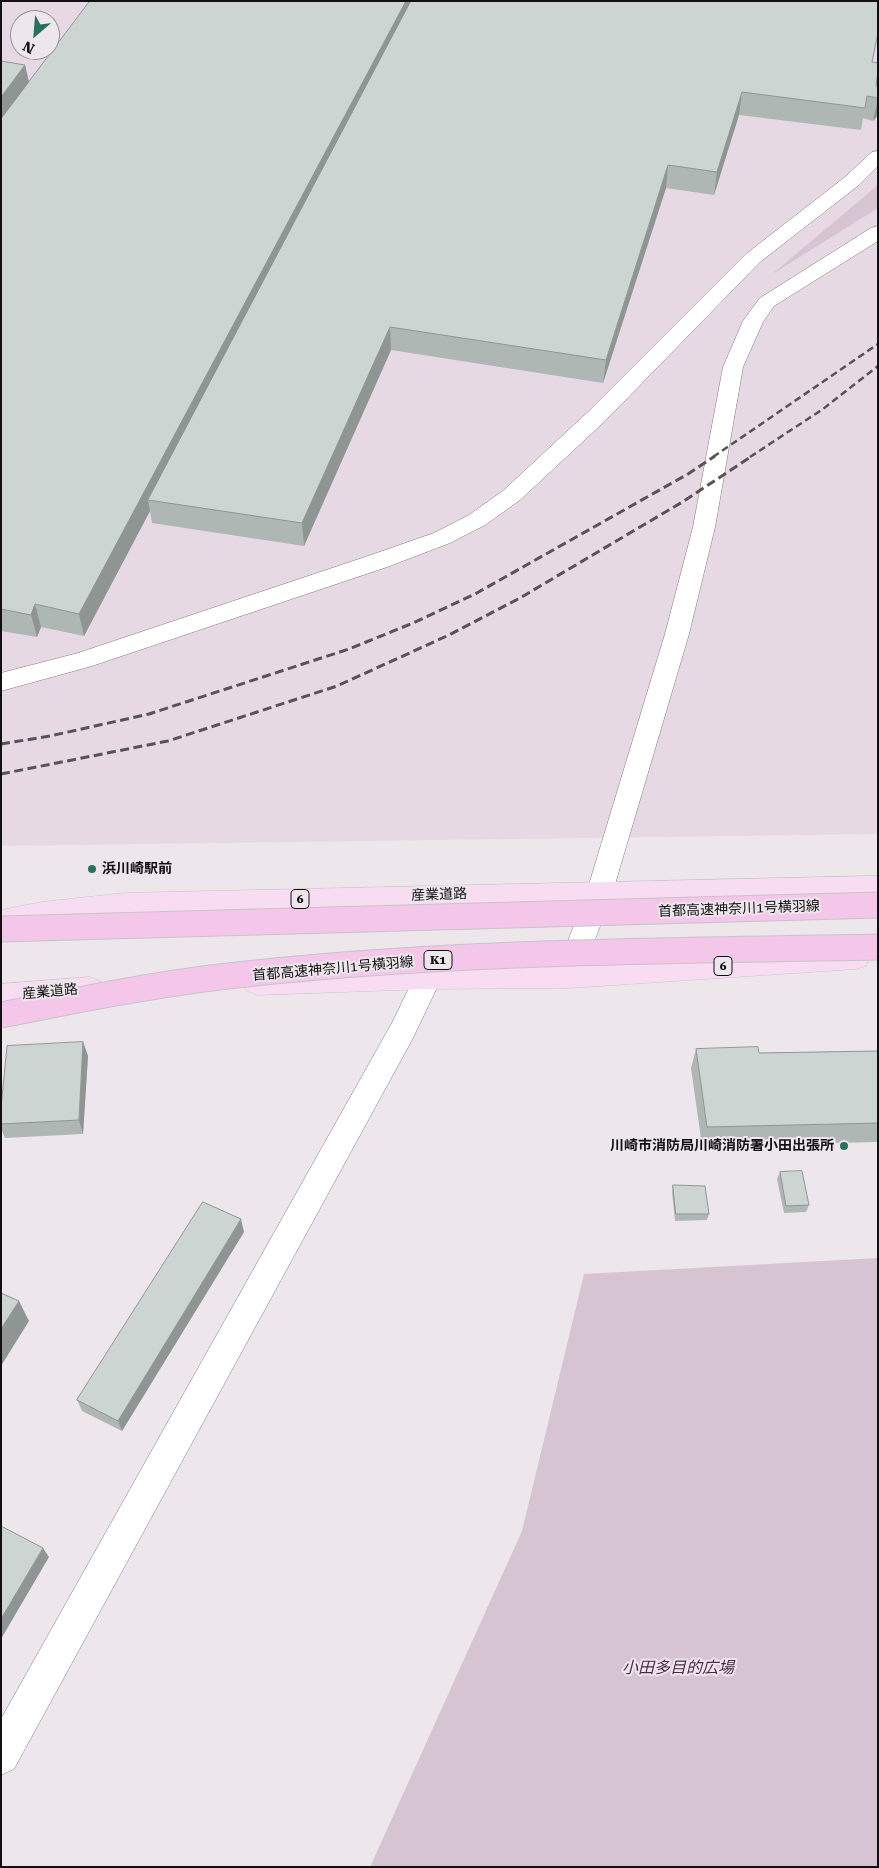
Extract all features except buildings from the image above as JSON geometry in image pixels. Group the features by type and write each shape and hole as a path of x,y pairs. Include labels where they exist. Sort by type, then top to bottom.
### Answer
{"highway":[{"name":"首都高速神奈川1号横羽線","path":"1,929 878,905"},
{"name":"首都高速神奈川1号横羽線","path":"1,1015 159,986 336,966 531,956 878,947"}],"main road":[{"name":"産業道路","path":"1,921 40,912 137,903 600,891 878,887"},
{"name":"産業道路","path":"1,996 92,989 428,977 569,976 878,957"}],"street":[{"path":"1,682 83,660 442,538 476,520 512,495 597,416 753,258 852,181 878,156"},
{"path":"569,976 600,891 678,634 704,527 733,367 741,344 753,321 767,302 878,232"},
{"path":"1,1756 403,1029 428,977"}],"shaded area":[{"path":"1,1 878,1 878,834 1,846"}],"green space":[{"path":"878,185 878,208 771,275"},
{"name":"小田多目的広場","path":"878,1258 878,1867 370,1867 522,1531 584,1274"}],"railway":[{"path":"713,457 878,344"},
{"path":"750,457 823,409 878,366"},
{"path":"1,744 50,736 149,714 349,649 413,623 475,594 688,474 715,456"},
{"path":"1,774 168,741 337,686 449,635 520,598 684,501 752,456"}],"place":[{"name":"浜川崎駅前","path":"92,869"},
{"name":"川崎市消防局川崎消防署小田出張所","path":"844,1146"}]}
